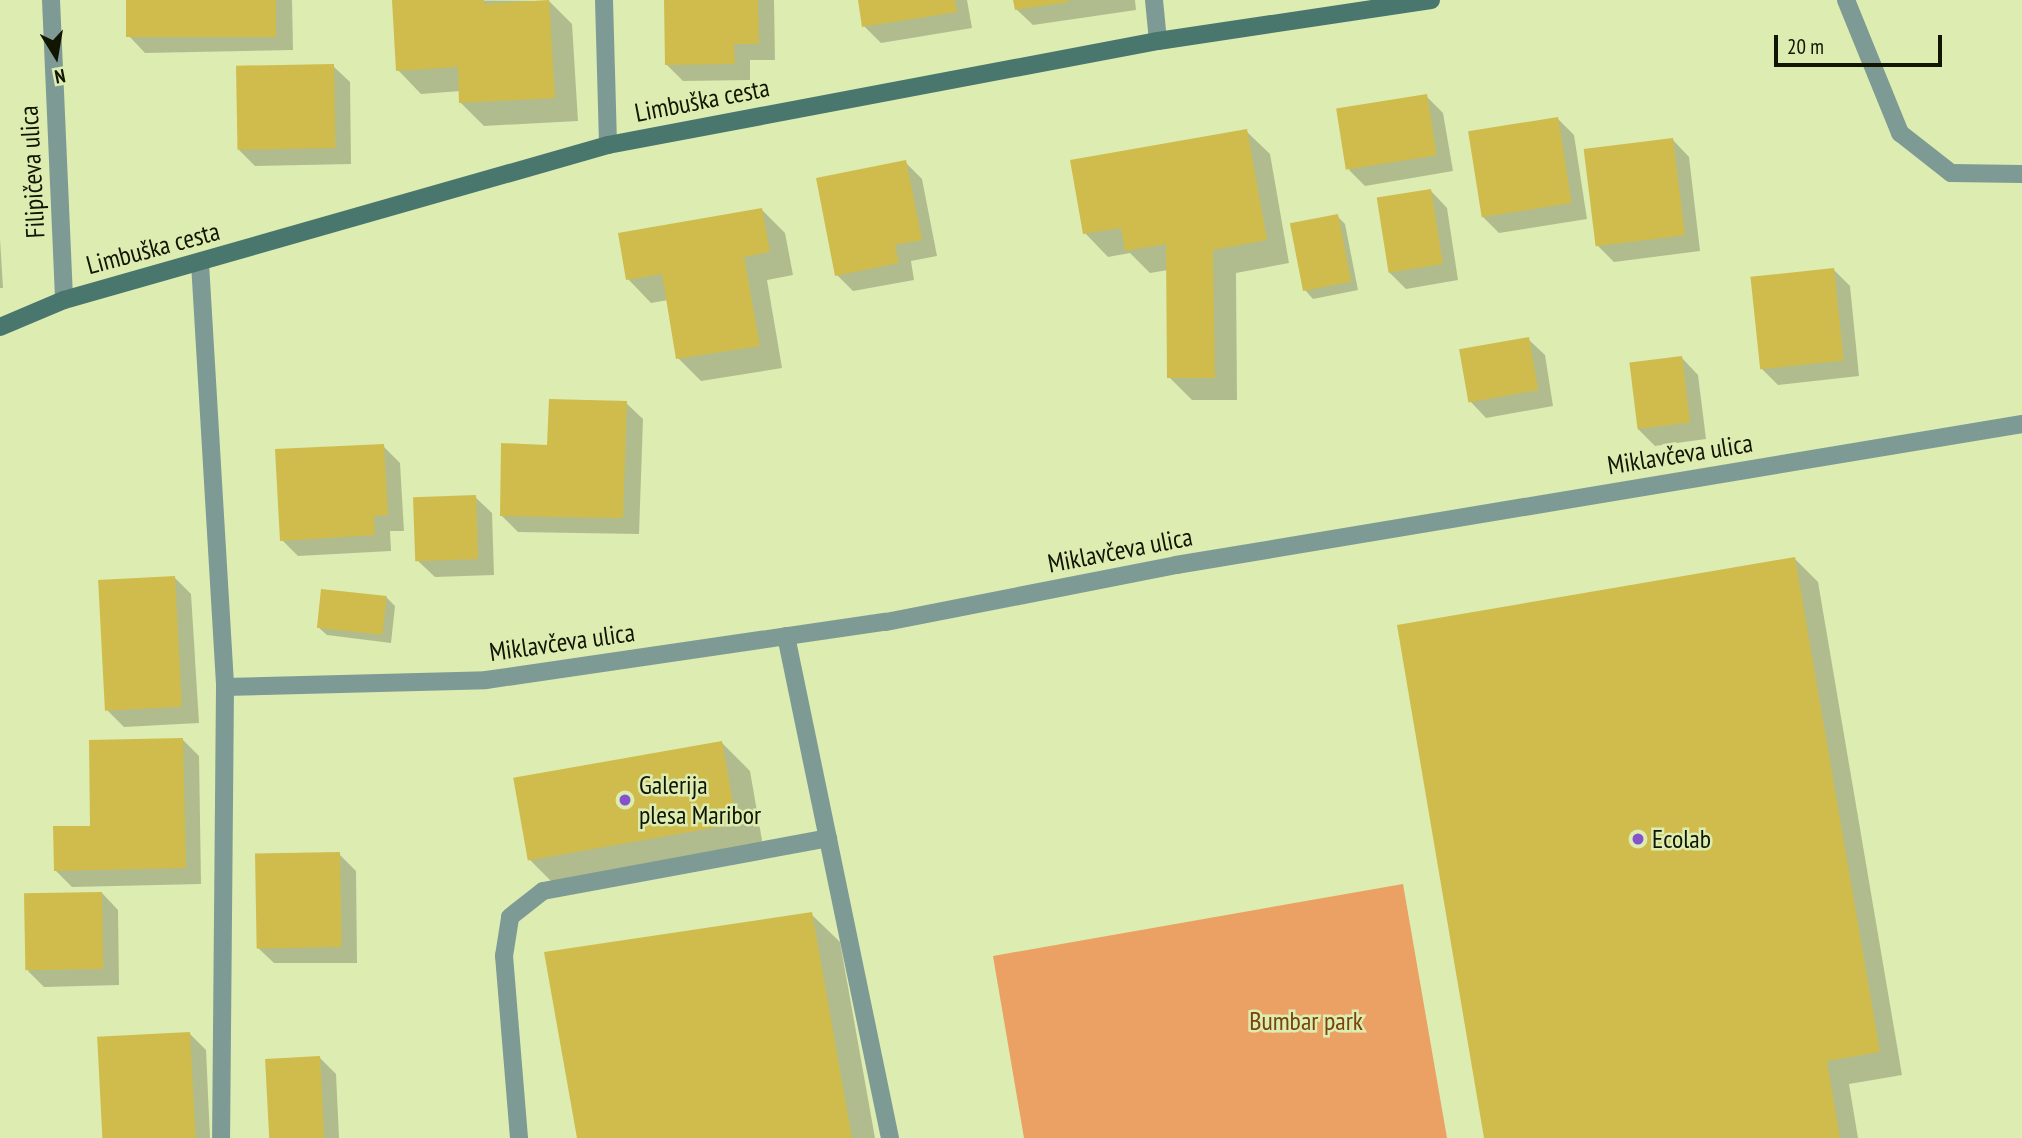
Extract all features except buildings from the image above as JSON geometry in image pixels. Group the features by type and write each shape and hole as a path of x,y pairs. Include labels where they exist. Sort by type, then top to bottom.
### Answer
{"main road":[{"name":"Limbuška cesta","path":"0,327 64,300 608,145 1158,41 1432,0"}],"street":[{"name":"Filipičeva ulica","path":"51,0 64,300"},
{"path":"604,0 608,145"},
{"path":"1154,0 1158,41"},
{"path":"1846,0 1900,133 1951,173 2022,174"},
{"path":"201,263 225,687 222,1138"},
{"name":"Miklavčeva ulica","path":"225,687 486,680 886,622 1176,565 2022,424"},
{"path":"786,636 890,1138"},
{"path":"519,1138 505,956 510,917 543,891 828,838"}],"green space":[{"name":"Bumbar park","path":"1403,884 1447,1138 1024,1138 993,956"}],"place":[{"name":"Galerija plesa Maribor","path":"625,800"},
{"name":"Ecolab","path":"1638,839"}]}
